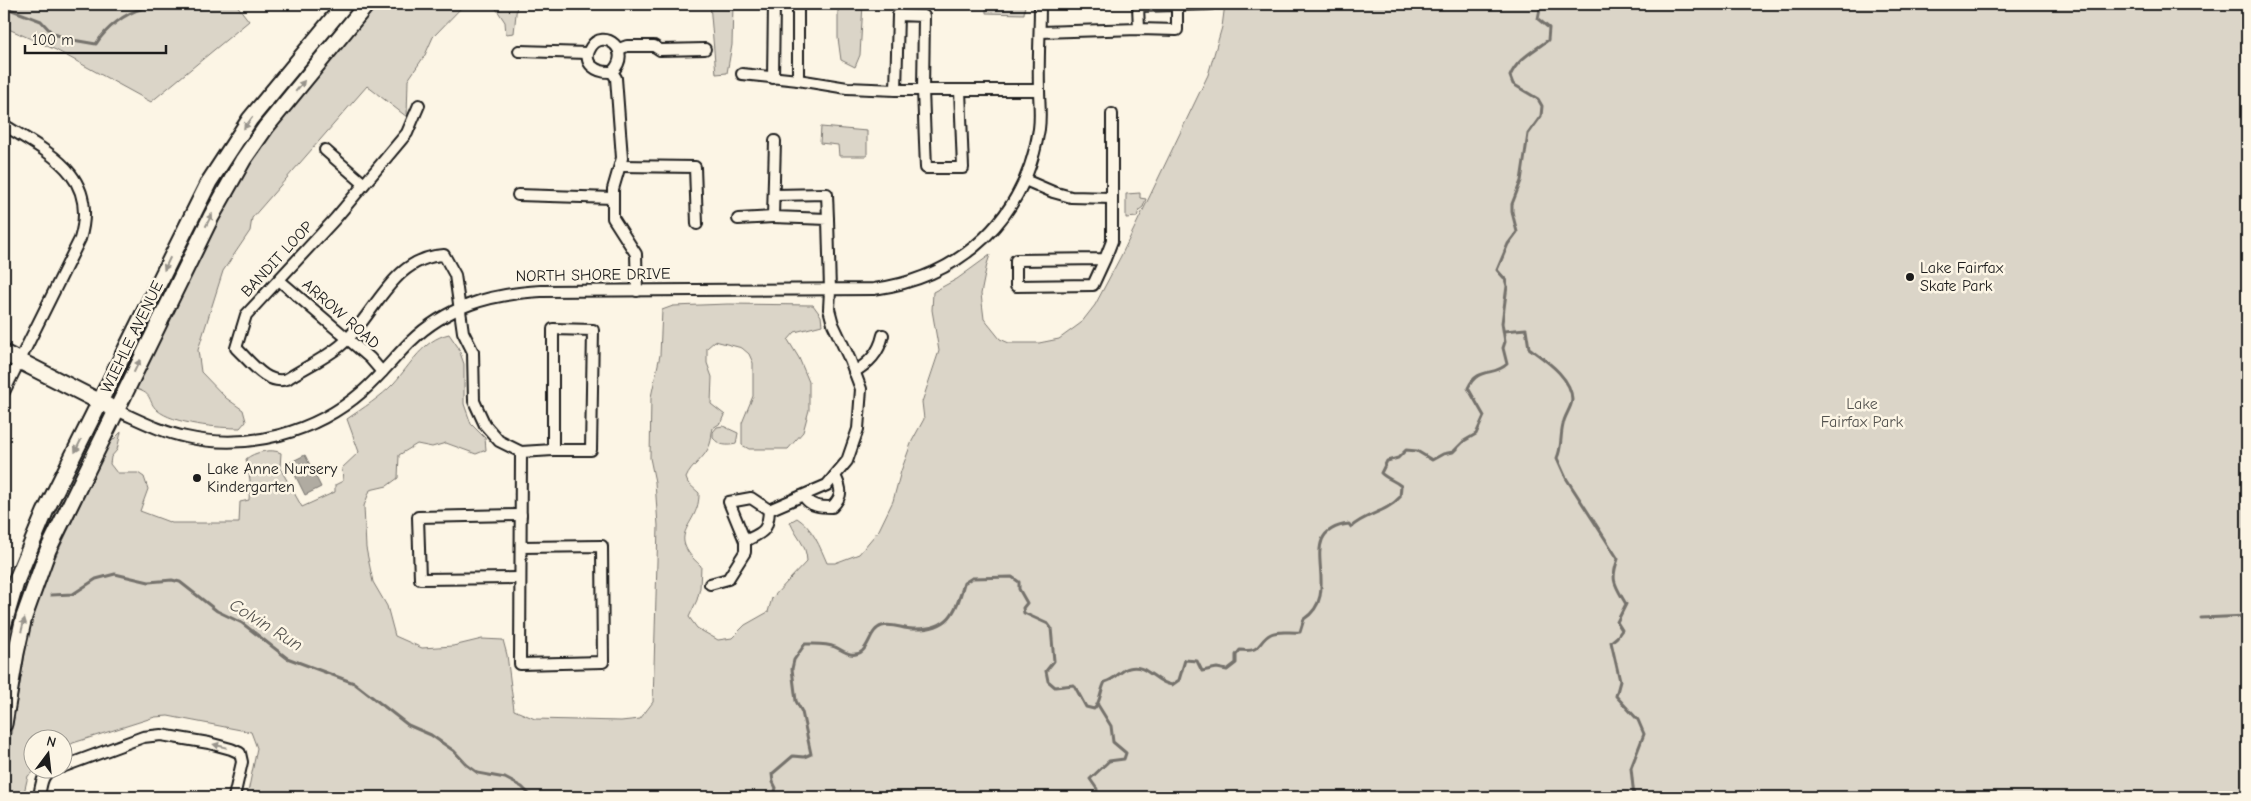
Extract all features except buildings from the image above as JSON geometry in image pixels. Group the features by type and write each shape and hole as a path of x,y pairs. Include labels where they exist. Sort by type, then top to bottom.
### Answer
{"main road":[{"name":"WIEHLE AVENUE","path":"4,623 30,544 194,209 225,156 275,88 345,4"},
{"name":"WIEHLE AVENUE","path":"4,724 16,653 35,584 48,550 211,217 243,160 266,127 367,4"},
{"name":"NORTH SHORE DRIVE","path":"4,353 116,410"}],"street":[{"path":"773,78 774,4"},
{"path":"798,4 798,80"},
{"name":"NORTH SHORE DRIVE","path":"116,410 152,427 187,437 228,442 259,439 291,432 327,416 353,400 420,332 459,308 490,297 512,293 830,290 893,287 931,275 949,265 978,244 997,225 1009,209 1025,180 1039,129 1041,106 1038,90 1040,4"},
{"path":"1139,29 1138,6 1211,4"},
{"path":"1040,32 1139,29 1177,30 1177,5"},
{"path":"896,90 898,15 924,16 923,90 926,168 963,168 960,90"},
{"path":"599,40 607,40 616,44 619,49 620,59 612,72 603,73 594,70 588,63 588,53 599,40"},
{"path":"619,49 627,46 654,46 660,50 705,49"},
{"path":"519,51 588,53"},
{"path":"612,72 616,78 622,158 613,189 613,218 636,254 637,292"},
{"path":"742,74 847,88 1038,90"},
{"name":"BANDIT LOOP","path":"419,105 407,132 334,219 246,315 236,348 270,379 279,382 287,379 340,346 400,274 416,261 430,256 444,255 452,267 459,308"},
{"path":"1105,259 1016,260 1016,286 1092,285 1105,259 1112,241 1112,114"},
{"path":"4,125 35,144 69,170 80,188 85,215 80,239 4,392"},
{"path":"773,218 775,141"},
{"path":"325,150 363,183"},
{"path":"620,166 695,167 697,224"},
{"path":"1025,180 1053,192 1071,197 1112,198"},
{"path":"518,194 612,198"},
{"path":"769,510 827,485 847,461 858,429 860,389 833,324 829,309 827,194 774,195"},
{"path":"738,219 828,219"},
{"name":"ARROW ROAD","path":"279,280 347,338 382,372"},
{"path":"459,308 463,332 472,352 474,401 484,425 499,441 521,452 591,450 593,330 553,329 553,450"},
{"path":"854,372 874,357 883,336"},
{"path":"521,452 520,664 603,662 602,546 521,547"},
{"path":"804,496 807,502 817,507 832,507 840,499 842,489 835,476"},
{"path":"710,584 728,579 745,552 745,541 729,502 751,498 769,510"},
{"path":"745,541 763,532 768,526 769,510"},
{"path":"520,578 420,579 418,517 521,515"},
{"path":"72,763 143,737 176,736 231,749 240,753 242,762 234,797"},
{"path":"39,797 43,778"}],"green space":[{"path":"4,4 236,4 249,21 151,102 56,50 4,27"},
{"path":"375,4 465,4 433,37 425,55 408,80 407,117 367,86 252,218 250,231 223,271 198,350 201,372 226,398 243,410 246,421 240,428 220,427 185,422 164,415 154,407 148,395 136,389 140,375 206,240 234,187 264,141 294,101"},
{"path":"493,4 517,4 514,33 506,34 505,22"},
{"path":"710,4 733,4 732,45 727,73 716,74"},
{"path":"838,4 863,4 860,55 855,67 841,60 838,38"},
{"path":"986,4 1025,4 1024,14 986,13"},
{"name":"Lake Fairfax Park","path":"1225,4 2247,4 2247,797 247,797 257,748 251,732 168,716 155,717 72,744 72,728 22,728 22,778 28,778 23,797 4,797 4,774 30,625 48,573 108,445 121,432 117,450 111,457 110,464 117,473 138,473 144,477 148,489 140,511 172,523 239,523 240,502 249,500 250,480 246,459 254,454 268,451 281,453 280,468 302,507 335,492 335,485 343,481 342,468 359,452 347,419 389,388 425,347 440,337 449,334 458,347 464,364 464,404 471,424 485,438 486,450 476,454 446,443 432,447 417,444 399,455 398,478 387,486 370,490 364,506 366,548 373,582 387,606 395,636 422,648 453,646 482,639 503,640 507,655 514,710 535,719 621,721 640,719 653,702 658,526 655,482 650,458 651,397 660,355 662,310 673,306 728,304 813,305 821,316 822,325 795,332 788,340 799,358 809,382 809,410 803,432 788,449 749,449 742,445 742,423 753,396 753,363 749,354 742,348 715,341 707,348 707,363 712,377 711,404 725,415 722,422 713,428 708,449 686,478 688,483 699,493 698,505 684,537 685,545 701,566 700,588 689,617 697,628 718,640 732,638 745,625 768,612 772,598 807,561 803,545 790,522 797,518 803,522 815,538 827,563 835,563 859,554 879,530 893,501 912,441 924,419 922,402 939,351 932,310 933,292 957,279 990,255 981,294 984,319 1000,339 1009,343 1039,343 1059,339 1081,323 1095,305 1121,256 1208,75 1222,27"},
{"path":"821,127 867,131 867,156 839,156 838,145 820,143"},
{"path":"1140,193 1140,198 1146,199 1143,207 1139,210 1137,217 1126,218 1126,194"},
{"path":"723,426 738,433 736,444 724,445 718,443 713,438 713,432 717,427"}],"shaded area":[{"path":"305,455 321,487 305,495 289,463"}],"waterway":[{"path":"4,7 41,21 52,33 67,39 96,44 123,17 137,10 154,7 159,4"},
{"name":"Colvin Run","path":"773,797 776,788 772,774 793,756 804,757 811,754 802,712 796,701 792,669 794,660 805,644 828,645 848,653 857,654 865,648 873,633 882,626 890,625 925,629 943,623 954,611 964,583 972,578 1012,577 1019,582 1019,589 1027,603 1023,608 1024,613 1048,624 1051,628 1054,661 1046,671 1048,681 1055,687 1074,685 1086,707 1094,709 1105,682 1126,669 1141,668 1161,681 1172,685 1179,680 1185,660 1197,661 1202,671 1217,668 1227,670 1236,663 1236,655 1240,650 1253,650 1274,633 1300,632 1304,619 1316,607 1320,594 1320,550 1323,538 1332,529 1349,524 1351,527 1389,506 1400,497 1401,486 1381,473 1387,461 1398,458 1406,450 1417,451 1432,460 1443,454 1453,452 1464,441 1476,434 1484,416 1468,388 1476,377 1502,368 1507,364 1503,348 1505,342 1502,323 1507,286 1505,279 1497,270 1508,244 1517,232 1512,204 1521,181 1528,134 1541,116 1542,106 1538,99 1513,84 1510,76 1517,64 1548,40 1549,28 1538,19 1541,4"},
{"path":"1504,331 1526,329 1529,348 1556,370 1568,384 1572,400 1562,429 1560,450 1557,458 1566,478 1618,559 1614,578 1626,604 1617,622 1622,630 1611,642 1620,681 1616,696 1638,720 1644,734 1631,768 1634,797"},
{"name":"Colvin Run","path":"51,595 73,594 96,579 115,574 149,582 172,580 180,582 217,611 242,623 287,658 354,683 408,725 431,735 454,751 467,765 478,773 505,778 522,787 532,797"},
{"path":"2201,618 2247,616"},
{"path":"1097,797 1097,789 1090,779 1109,761 1124,759 1126,753 1113,742 1111,726 1098,705"},
{"path":"2239,797 2243,795 2247,788"}],"place":[{"name":"Lake Fairfax Skate Park","path":"1910,277"},
{"name":"Lake Anne Nursery Kindergarten","path":"197,478"}]}
